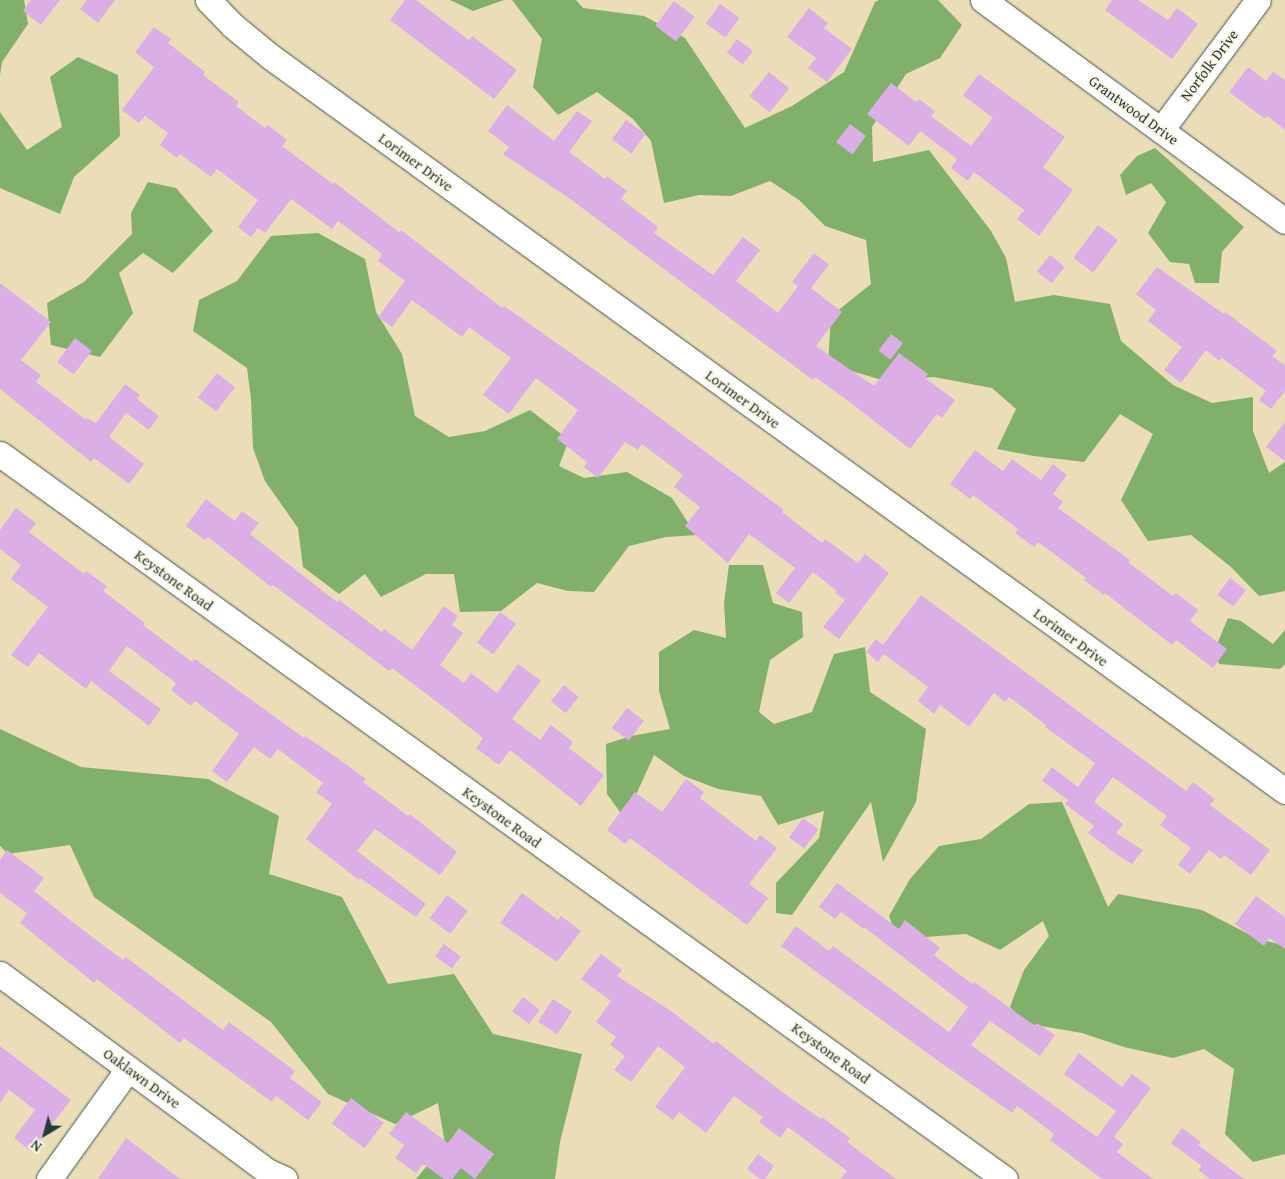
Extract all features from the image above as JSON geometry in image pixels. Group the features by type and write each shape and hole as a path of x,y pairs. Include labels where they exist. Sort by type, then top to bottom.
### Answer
{"street":[{"name":"Lorimer Drive","path":"208,0 232,25 271,57 1285,792"},
{"name":"Grantwood Drive","path":"983,0 1285,221"},
{"name":"Norfolk Drive","path":"1161,130 1258,0"},
{"name":"Keystone Road","path":"0,454 1005,1179"},
{"name":"Oaklawn Drive","path":"0,974 270,1172 285,1179"},
{"path":"49,1179 128,1069"}],"green space":[{"path":"0,0 24,0 28,24 2,62 0,75"},
{"path":"450,0 504,0 473,11"},
{"path":"512,0 576,0 583,8 644,16 685,38 745,128 792,106 844,72 875,2 879,0 938,0 962,25 940,58 906,74 872,127 873,162 929,150 991,231 1006,258 1015,302 1054,295 1110,304 1121,341 1173,385 1212,403 1253,397 1253,431 1269,473 1285,462 1285,591 1259,596 1231,567 1191,535 1148,541 1121,500 1153,434 1120,414 1084,462 1034,456 997,449 1016,409 992,388 934,377 885,381 828,364 831,316 871,284 866,240 825,226 799,200 770,181 731,196 699,195 664,203 651,141 633,119 597,92 558,115 533,87 542,39"},
{"path":"78,57 118,75 120,136 74,177 60,214 0,188 0,112 27,150 62,127 50,77"},
{"path":"1155,148 1244,227 1222,252 1219,283 1195,283 1189,264 1170,262 1148,233 1166,202 1151,183 1126,195 1120,175 1137,156"},
{"path":"148,182 176,188 213,231 173,273 143,253 119,273 133,313 100,357 51,345 47,303 84,282 132,234 131,213"},
{"path":"318,233 365,259 376,312 402,354 415,416 449,437 485,431 530,410 569,440 559,466 584,478 627,472 672,498 696,535 666,537 629,546 594,592 568,591 537,583 501,611 460,612 454,574 426,574 381,597 365,574 339,594 303,567 298,528 265,481 253,448 251,399 247,368 193,331 199,300 237,281 271,236"},
{"path":"729,565 763,565 773,603 802,612 803,637 770,660 759,712 774,724 812,712 834,654 865,647 870,692 926,729 916,802 883,862 871,802 792,915 776,913 776,883 819,838 824,811 778,825 761,796 718,789 684,776 654,755 625,819 607,794 606,744 631,736 670,729 659,691 659,652 694,630 726,638 724,603"},
{"path":"1228,618 1241,621 1273,644 1285,630 1285,664 1280,669 1219,664 1215,649"},
{"path":"0,729 81,767 208,779 279,816 269,874 342,897 388,984 454,974 493,1034 582,1054 560,1142 555,1179 416,1179 445,1144 438,1103 395,1124 328,1094 271,1022 94,897 70,845 8,854 0,846"},
{"path":"1062,802 1108,907 1118,894 1202,910 1256,938 1285,946 1285,1154 1253,1162 1225,1134 1234,1069 1204,1049 1173,1058 1124,1047 1082,1033 1024,1023 1010,1007 1024,970 1049,936 1043,921 1000,950 966,934 898,939 889,916 910,879 939,846 981,839 1029,804"}],"building":[{"path":"31,0 60,0 41,25 23,11"},
{"path":"87,0 115,0 98,23 80,9"},
{"path":"405,0 416,0 469,40 472,36 517,70 494,99 390,20"},
{"path":"1112,0 1138,0 1168,20 1177,8 1198,24 1172,59 1105,10"},
{"path":"674,1 695,17 676,41 655,26"},
{"path":"720,4 739,18 725,38 706,23"},
{"path":"809,8 828,23 824,28 852,49 827,82 808,68 816,58 787,37"},
{"path":"154,27 171,39 168,43 205,72 203,75 239,102 236,106 265,128 268,125 287,140 282,146 333,184 334,182 399,232 401,230 502,308 504,306 609,380 784,510 782,512 822,543 825,539 858,563 865,554 889,573 839,639 823,627 845,600 835,593 837,591 813,572 789,603 776,593 795,568 749,534 728,563 685,526 700,507 674,487 683,475 642,444 638,450 625,442 598,478 584,467 587,462 557,439 578,410 536,378 509,414 483,395 511,358 469,327 462,337 412,300 392,327 378,317 405,281 378,261 382,254 338,221 332,229 291,199 265,233 258,228 251,237 238,227 258,200 217,169 211,177 180,154 177,158 160,145 168,133 145,116 139,123 122,110 154,67 135,52"},
{"path":"737,39 753,51 743,65 727,53"},
{"path":"1248,67 1266,81 1273,72 1285,80 1285,130 1267,116 1265,119 1229,92"},
{"path":"769,72 789,88 770,112 749,96"},
{"path":"979,74 1065,137 1043,167 1073,190 1039,236 1017,219 1024,210 974,172 968,181 951,168 957,159 920,131 909,146 867,114 891,83 916,102 919,99 935,111 931,116 971,146 993,118 963,95"},
{"path":"507,105 554,141 577,111 592,121 569,152 605,179 607,176 627,191 621,199 658,227 654,233 713,275 743,237 760,250 736,281 778,313 798,286 792,282 814,253 829,265 811,288 842,312 816,346 874,386 899,353 928,374 925,378 955,400 942,418 937,414 910,449 847,400 815,377 813,380 566,196 503,154 509,147 488,131"},
{"path":"626,120 645,134 631,154 612,139"},
{"path":"850,124 866,136 852,154 836,142"},
{"path":"1098,225 1118,240 1093,273 1073,258"},
{"path":"1050,255 1065,267 1052,283 1037,271"},
{"path":"1157,267 1224,314 1225,312 1277,351 1272,356 1285,365 1285,391 1271,409 1259,400 1266,391 1222,358 1219,361 1206,350 1181,383 1164,370 1182,347 1148,321 1156,310 1136,294"},
{"path":"0,283 51,322 21,360 41,375 36,382 86,420 87,418 96,423 125,384 140,395 137,399 159,416 149,430 126,413 109,437 144,464 129,484 94,458 91,462 0,389"},
{"path":"891,334 903,343 890,360 878,351"},
{"path":"75,338 92,351 74,375 57,362"},
{"path":"217,373 235,387 216,412 198,397"},
{"path":"1285,422 1285,461 1266,447"},
{"path":"975,450 1003,471 1012,459 1041,480 1053,464 1067,475 1053,494 1063,502 1058,508 1130,560 1128,562 1173,596 1176,593 1198,610 1190,621 1227,649 1213,668 1176,640 1172,645 1105,593 1104,595 1084,580 1086,578 1038,542 1034,547 1015,533 1018,529 973,495 970,499 950,484"},
{"path":"206,499 235,521 242,511 259,523 250,534 337,602 339,600 382,632 384,629 412,650 444,606 458,616 452,625 463,633 440,665 464,683 471,673 497,693 518,664 541,681 512,719 540,740 551,725 573,742 569,748 604,775 581,806 510,750 499,765 476,748 483,738 445,708 392,668 389,671 273,585 271,587 208,537 205,540 186,526"},
{"path":"16,508 36,523 29,532 84,574 86,571 107,586 103,591 145,623 143,625 192,662 195,659 304,738 305,736 340,760 366,779 363,782 408,816 410,814 457,852 440,875 375,829 357,851 426,904 416,917 360,878 359,880 306,839 332,804 316,792 323,783 278,749 270,759 254,747 227,782 212,771 239,734 195,701 191,706 171,690 176,683 127,646 109,671 161,709 149,726 91,681 86,689 39,653 28,667 11,655 48,607 11,579 21,565 0,549 0,530"},
{"path":"1230,578 1246,590 1233,607 1217,595"},
{"path":"921,595 1186,791 1193,782 1215,799 1210,805 1270,850 1251,875 1224,855 1221,859 1209,850 1190,874 1178,865 1191,848 1160,825 1167,816 1113,777 1094,802 1123,824 1116,833 1143,850 1132,864 1119,856 1088,833 1094,826 1065,804 1068,800 1042,781 1052,767 1078,787 1095,763 1045,727 1046,725 1009,697 1005,702 994,693 969,727 940,705 934,714 918,701 928,687 884,654 878,662 866,652 876,639 883,645"},
{"path":"500,612 516,624 493,654 477,642"},
{"path":"564,685 579,697 566,713 551,701"},
{"path":"627,708 644,721 629,741 612,728"},
{"path":"686,779 704,792 700,798 756,841 760,835 777,848 749,884 768,898 747,925 630,838 625,844 607,830 635,792 662,812"},
{"path":"803,818 818,829 804,849 789,837"},
{"path":"7,850 44,878 34,891 75,924 123,960 126,957 223,1030 229,1022 295,1071 290,1078 322,1102 308,1120 276,1096 272,1102 184,1038 180,1043 97,979 94,983 20,923 27,913 0,893 0,860"},
{"path":"837,883 899,929 905,920 940,948 934,955 972,984 974,982 1035,1026 1037,1023 1055,1035 1040,1056 990,1021 971,1045 1097,1137 1116,1111 1064,1074 1079,1053 1122,1087 1132,1074 1151,1088 1114,1137 1123,1144 1117,1152 1153,1179 1102,1179 1050,1140 1054,1134 1017,1106 1012,1113 781,946 796,926 829,951 833,946 949,1032 968,1007 865,928 841,912 835,919 819,907"},
{"path":"522,893 558,920 561,916 581,931 557,962 500,923"},
{"path":"447,895 468,911 450,934 430,918"},
{"path":"1256,896 1285,917 1285,949 1269,938 1264,946 1235,924"},
{"path":"444,944 461,957 452,969 435,956"},
{"path":"601,954 622,970 617,976 671,1011 714,1044 716,1041 782,1092 821,1119 822,1117 850,1138 847,1142 896,1179 840,1179 847,1171 788,1127 780,1138 759,1122 763,1117 734,1096 706,1133 679,1112 673,1120 655,1107 685,1067 658,1046 631,1082 614,1070 625,1056 610,1045 616,1037 596,1022 611,1001 581,979"},
{"path":"523,997 540,1010 529,1024 512,1011"},
{"path":"553,999 572,1012 557,1034 538,1021"},
{"path":"0,1046 71,1100 31,1151 14,1138 35,1110 9,1090 0,1103"},
{"path":"351,1098 384,1123 364,1148 332,1124"},
{"path":"406,1112 448,1143 459,1128 494,1154 475,1179 461,1168 452,1179 444,1179 423,1164 416,1173 395,1158 404,1145 389,1134"},
{"path":"1182,1128 1201,1142 1198,1145 1244,1179 1210,1179 1198,1170 1202,1166 1171,1143"},
{"path":"126,1138 180,1179 98,1179"},
{"path":"758,1154 774,1166 765,1179 760,1179 747,1169"}]}
